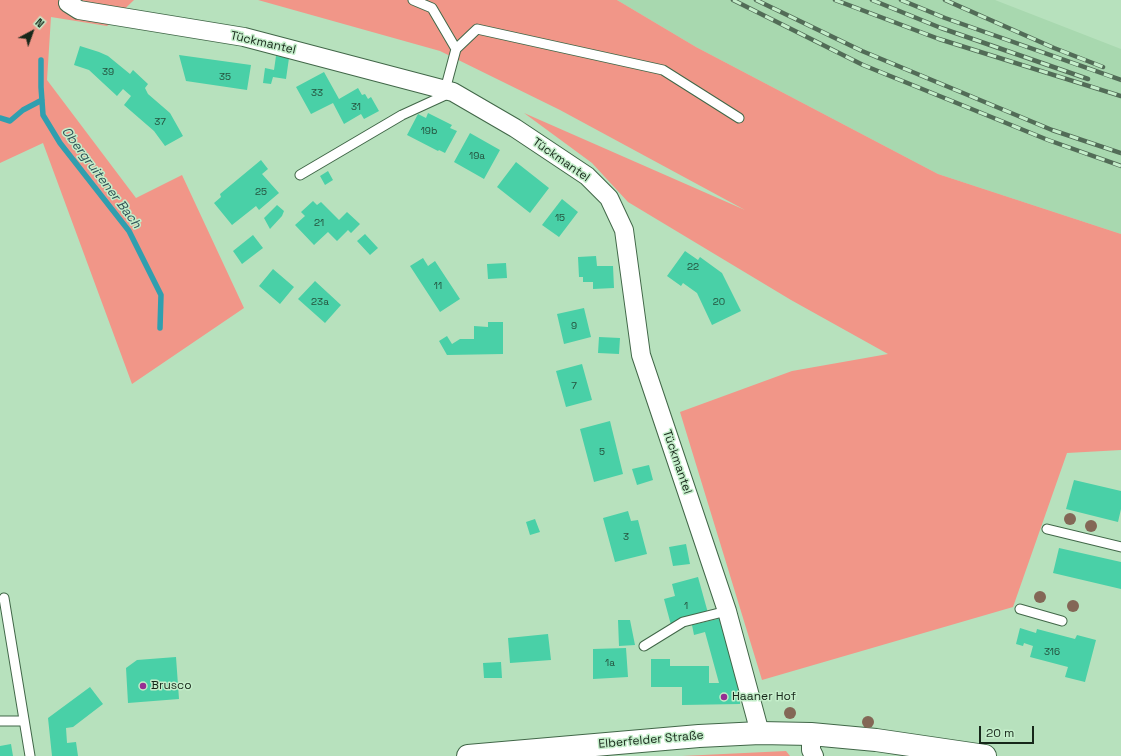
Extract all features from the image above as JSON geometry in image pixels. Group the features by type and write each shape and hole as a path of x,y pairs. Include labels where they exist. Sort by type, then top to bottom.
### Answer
{"main road":[{"name":"Elberfelder Straße","path":"468,756 699,736 760,733 811,734 876,740 985,756"}],"street":[{"name":"Tückmantel","path":"68,2 79,10 244,37 449,91 515,128 587,176 609,198 624,230 641,355 726,611 760,733"},
{"path":"811,734 814,756"}],"lane":[{"path":"413,0 432,8 456,49"},
{"path":"300,175 402,114 449,91 456,49 477,29 663,70 739,118"},
{"path":"1047,528 1121,547"},
{"path":"4,598 30,756"},
{"path":"1020,609 1062,621"},
{"path":"644,646 683,622 726,611"},
{"path":"0,721 24,721"}],"shaded area":[{"path":"0,0 134,0 107,26 51,17 47,80 136,198 182,175 244,308 132,384 43,143 0,163"},
{"path":"258,0 617,0 696,47 938,174 1121,234 1121,450 1067,453 1013,607 762,680 680,412 792,371 888,354 791,300 628,202 592,163 524,113 745,210 560,110 440,51"},
{"path":"617,0 995,0 1121,49 1121,234 938,174 696,47"},
{"path":"786,751 790,756 682,756"}],"building":[{"path":"80,46 108,56 130,74 133,70 148,84 145,88 148,94 170,113 183,136 165,146 154,131 124,105 131,96 123,89 117,96 89,70 74,65"},
{"path":"179,55 251,65 247,90 186,81"},
{"path":"276,56 289,58 286,79 273,77 271,84 263,83 265,68 274,70"},
{"path":"324,72 339,99 358,88 362,95 365,94 368,99 371,97 379,111 364,119 361,114 344,124 333,103 311,114 296,87"},
{"path":"428,113 452,125 450,128 457,131 445,153 407,135 418,114 426,118"},
{"path":"470,133 500,150 484,179 454,162"},
{"path":"261,160 268,169 262,174 279,193 259,210 256,206 232,225 214,203 221,197 220,194"},
{"path":"516,162 549,188 530,213 497,187"},
{"path":"328,171 333,180 325,185 320,176"},
{"path":"562,199 578,212 559,237 542,225"},
{"path":"313,201 317,205 321,202 339,220 347,212 360,224 351,233 348,230 337,241 328,232 314,245 295,225 305,216 301,212"},
{"path":"277,205 284,211 282,216 270,229 264,218"},
{"path":"365,234 378,248 370,255 357,241"},
{"path":"253,235 263,248 242,264 233,251"},
{"path":"685,251 698,260 700,257 722,273 741,311 712,325 697,293 683,283 681,286 667,276"},
{"path":"596,256 597,266 613,266 614,288 593,289 593,282 583,282 583,277 579,277 578,257"},
{"path":"423,258 428,266 435,261 460,299 440,312 410,266"},
{"path":"506,263 507,278 488,279 487,264"},
{"path":"273,269 294,287 280,304 259,286"},
{"path":"315,281 341,305 325,323 298,299"},
{"path":"584,308 591,337 564,344 557,314"},
{"path":"488,322 503,322 503,354 447,355 439,341 447,336 452,344 460,339 474,339 474,326 488,327"},
{"path":"599,337 620,338 619,354 598,353"},
{"path":"582,364 592,400 566,407 556,371"},
{"path":"610,421 623,474 594,482 580,429"},
{"path":"649,465 653,480 637,485 632,469"},
{"path":"1074,480 1121,491 1121,509 1118,522 1066,509"},
{"path":"628,511 631,521 638,520 647,554 615,562 603,518"},
{"path":"535,519 540,532 530,535 526,522"},
{"path":"686,544 690,564 673,566 669,547"},
{"path":"1059,548 1121,562 1121,589 1053,573"},
{"path":"698,577 708,613 671,625 664,599 675,596 672,584"},
{"path":"722,618 740,682 740,704 682,705 682,687 651,687 651,659 670,659 670,666 709,666 709,683 719,683 705,632 694,635 692,625"},
{"path":"618,620 630,620 635,645 619,646"},
{"path":"1020,628 1036,633 1037,629 1075,639 1077,635 1096,640 1085,682 1065,677 1068,667 1030,657 1033,646 1024,643 1023,646 1016,644"},
{"path":"548,634 551,660 510,663 508,638"},
{"path":"626,648 628,677 593,679 593,649"},
{"path":"176,657 179,699 128,703 126,668 137,660"},
{"path":"501,662 502,678 484,678 483,663"},
{"path":"90,687 103,704 73,727 66,728 67,743 76,742 78,756 52,756 48,718"},
{"path":"11,744 13,756 0,756 0,746"}],"waterway":[{"name":"Obergruitener Bach","path":"41,60 43,115 60,143 129,231 161,295 160,328"},
{"path":"0,118 10,121 23,110 42,100"}],"railway":[{"path":"733,0 863,65 1048,140 1121,166"},
{"path":"756,0 862,51 1052,130 1121,153"},
{"path":"835,0 939,39 1121,96"},
{"path":"872,0 941,28 1088,79"},
{"path":"901,0 945,18 1121,80"},
{"path":"945,0 1054,48 1103,67"}],"place":[{"name":"Brusco","path":"143,686"},
{"name":"Haaner Hof","path":"724,697"}]}
